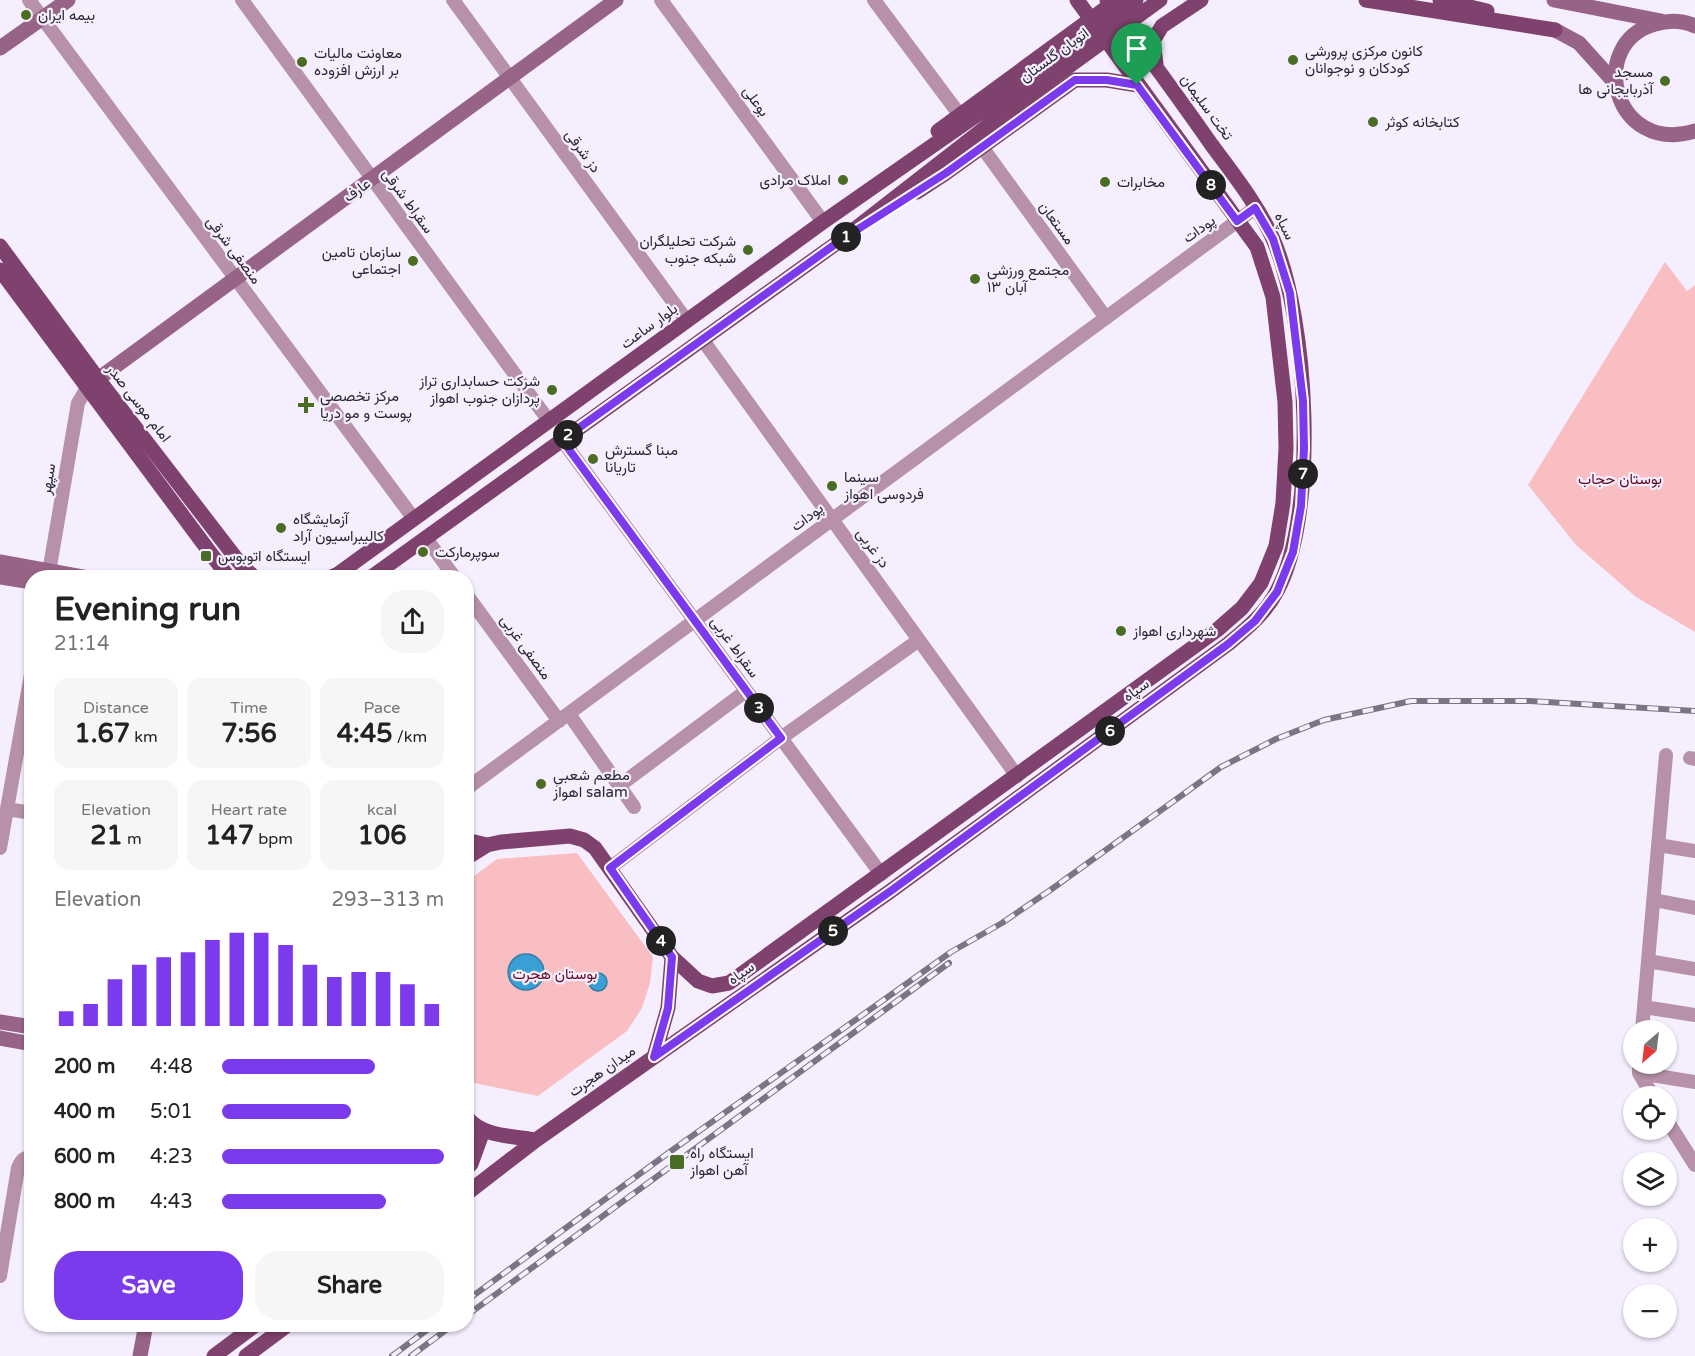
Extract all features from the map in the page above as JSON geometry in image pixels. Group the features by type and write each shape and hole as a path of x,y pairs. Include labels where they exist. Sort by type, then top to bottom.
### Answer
{"main road":[{"path":"1077,0 1237,221"},
{"path":"841,240 995,111 1136,0"},
{"name":"اتوبان گلستان","path":"995,111 1160,0"},
{"path":"1156,67 1153,41 1162,26 1202,0"},
{"path":"1366,0 1555,30"},
{"path":"1440,0 1479,8 1555,30"},
{"path":"823,222 959,114 1090,19 1111,1"},
{"name":"تخت سلیمان","path":"1111,1 1242,186 1255,208"},
{"path":"1015,74 1039,65 1061,49 1074,54 1073,69 1054,82 1044,93 1041,105"},
{"path":"381,570 841,240 946,173 1075,80 1107,80 1137,85"},
{"name":"بلوار ساعت","path":"344,570 823,222 995,111"},
{"name":"سپاه","path":"654,1057 892,890 1228,644 1255,621 1277,592 1293,552 1301,506 1304,448 1303,401 1290,293 1273,239 1255,208"},
{"name":"سپاه","path":"672,957 698,981 712,986 729,983 1217,630 1234,616 1261,583 1276,546 1283,503 1286,448 1281,360 1270,287 1257,247 1237,221"},
{"name":"امام موسی صدر","path":"0,246 92,384 223,570"},
{"name":"امام موسی صدر","path":"0,270 246,570"},
{"path":"474,853 487,845 501,842 570,836 584,840 595,848 672,957"},
{"path":"474,842 487,845"},
{"path":"881,874 892,890"},
{"name":"میدان هجرت","path":"536,1140 654,1057 668,1008 672,957"},
{"path":"474,1123 536,1140"},
{"path":"474,1188 536,1140"},
{"path":"214,1356 246,1332"},
{"path":"246,1356 278,1332"}],"street":[{"name":"منصفی شرقی","path":"29,0 414,519"},
{"path":"0,48 68,0"},
{"name":"سقراط شرقی","path":"242,0 549,421"},
{"name":"دز شرقی","path":"453,0 687,321"},
{"name":"عارف","path":"92,384 616,0"},
{"name":"بوعلی","path":"661,0 823,222"},
{"path":"874,0 959,114"},
{"path":"1554,0 1664,22"},
{"path":"1694,25 1678,21 1664,22 1650,25 1638,33 1627,43 1620,55 1615,82 1619,100 1629,115 1642,127 1659,134 1677,135 1695,131"},
{"path":"1555,30 1579,44 1615,82"},
{"name":"مستعان","path":"982,147 1106,318"},
{"name":"پودات","path":"474,783 1255,208"},
{"name":"دز غربی","path":"702,339 1017,776"},
{"name":"سپهر","path":"49,570 78,403 92,384"},
{"name":"سقراط غربی","path":"562,440 881,874"},
{"path":"426,538 449,570"},
{"path":"0,562 32,570"},
{"path":"0,577 24,581"},
{"name":"منصفی غربی","path":"474,604 634,807"},
{"path":"610,868 781,738 919,640"},
{"path":"619,786 746,691"},
{"path":"0,848 24,713"},
{"path":"1643,1020 1666,755"},
{"path":"7,808 24,811"},
{"path":"1658,845 1695,851"},
{"path":"1653,900 1695,908"},
{"path":"1648,961 1695,969"},
{"path":"1644,1007 1695,1015"},
{"path":"0,1022 24,1026"},
{"path":"0,1038 24,1042"},
{"path":"1663,1074 1695,1082"},
{"path":"1677,1136 1695,1139"},
{"path":"1677,1136 1695,1165"},
{"path":"0,1276 18,1168 24,1158"},
{"path":"140,1356 144,1332"}],"green space":[{"name":"بوستان حجاب","path":"1665,262 1687,291 1695,285 1695,632 1636,597 1576,545 1528,485"},
{"name":"بوستان هجرت","path":"577,853 653,957 650,983 642,1008 627,1031 538,1096 474,1083 474,876 497,859"}],"water":[{"path":"526,954 539,959 544,972 539,985 526,990 513,985 508,972 513,959"},
{"path":"594,973 602,973 607,978 605,989 594,991 589,986 589,978"}],"railway":[{"path":"474,1295 671,1151 951,952 1002,923 1049,891 1221,767 1276,739 1324,720 1411,701 1530,701 1695,711"},
{"path":"474,1310 949,963"},
{"path":"392,1356 424,1332"},
{"path":"411,1356 443,1332"}],"place":[{"name":"بیمه ایران","path":"26,15"},
{"name":"کانون مرکزی پرورشی کودکان و نوجوانان","path":"1293,60"},
{"name":"معاونت مالیات بر ارزش افزوده","path":"302,62"},
{"name":"مسجد آذربایجانی ها","path":"1665,81"},
{"name":"کتابخانه کوثر","path":"1373,122"},
{"name":"املاک مرادی","path":"843,180"},
{"name":"مخابرات","path":"1105,182"},
{"name":"شرکت تحلیلگران شبکه جنوب","path":"748,250"},
{"name":"سازمان تامین اجتماعی","path":"413,261"},
{"name":"مجتمع ورزشی ۱۳ آبان","path":"975,279"},
{"name":"شرکت حسابداری تراز پردازان جنوب اهواز","path":"552,390"},
{"name":"مرکز تخصصی پوست و مو دریا","path":"306,405"},
{"name":"مبنا گسترش تاریانا","path":"593,459"},
{"name":"سینما فردوسی اهواز","path":"832,486"},
{"name":"آزمایشگاه کالیبراسیون آراد","path":"281,528"},
{"name":"سوپرمارکت","path":"423,552"},
{"name":"ایستگاه اتوبوس","path":"206,556"},
{"name":"شهرداری اهواز","path":"1121,631"},
{"name":"مطعم شعبي اهواز salam","path":"541,784"},
{"name":"ایستگاه راه آهن اهواز","path":"677,1162"}],"route":[{"path":"1075,80 1107,80 1137,85 1237,221 1255,208 1273,239 1290,293 1303,401 1304,448 1301,506 1293,552 1277,592 1255,621 1228,644 892,890 654,1057 668,1008 672,957 610,868 781,738 562,440 841,240 946,173 1075,80"}]}
